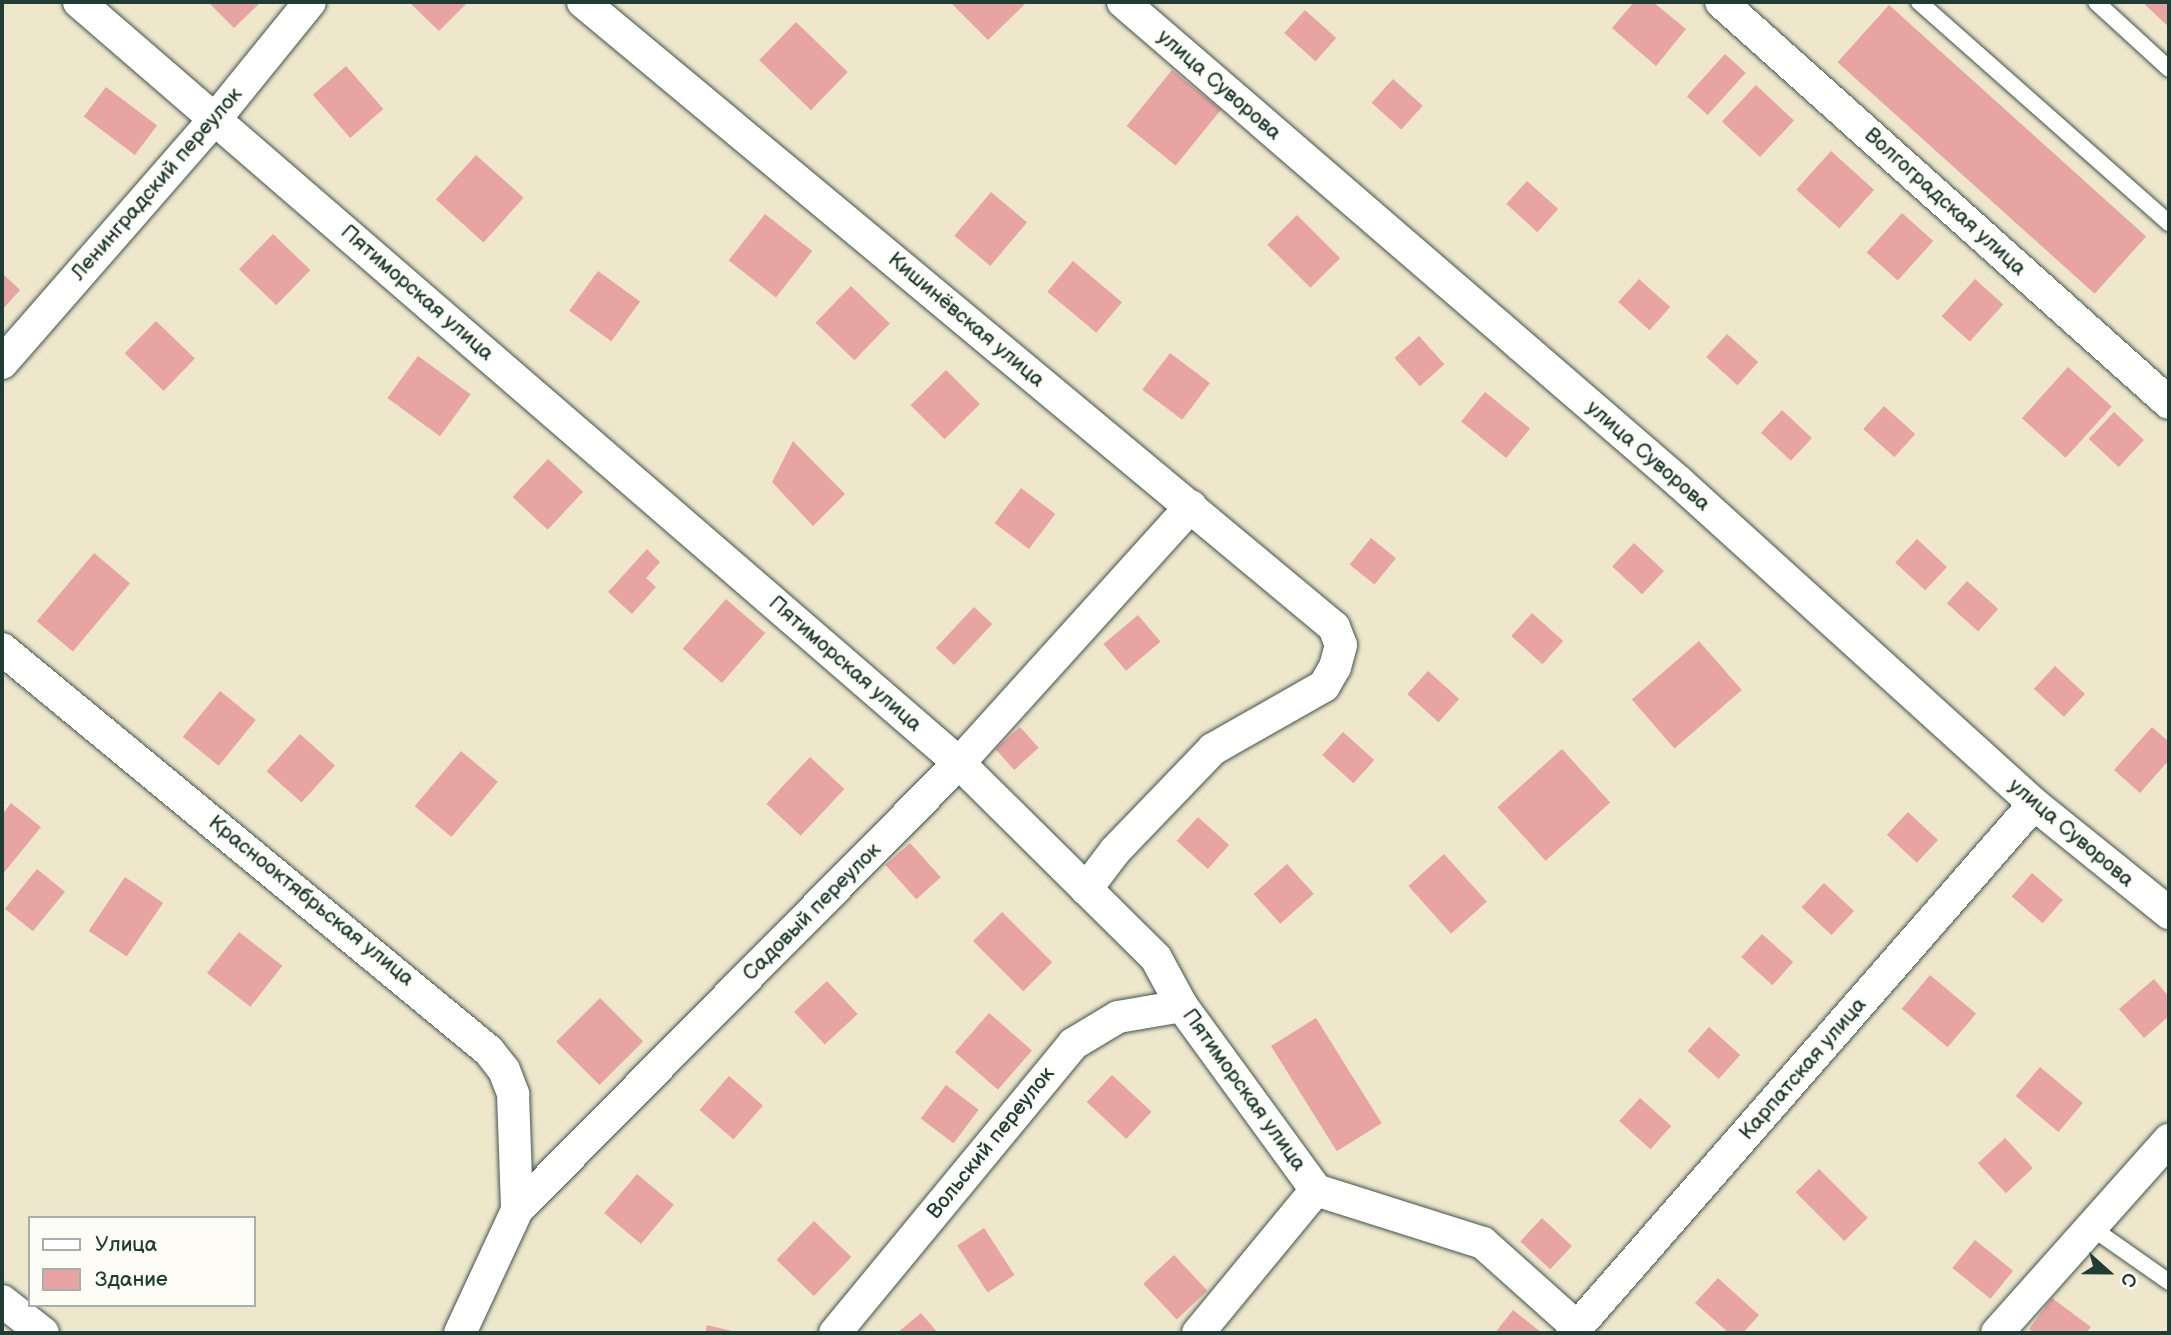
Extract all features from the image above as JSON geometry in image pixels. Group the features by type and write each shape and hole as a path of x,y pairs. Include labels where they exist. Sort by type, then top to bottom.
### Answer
{"street":[{"name":"Пятиморская улица","path":"79,2 960,764 1156,958 1182,1006 1316,1190 1483,1243 1574,1330"},
{"name":"Ленинградский переулок","path":"2,363 216,118 310,2"},
{"name":"Кишинёвская улица","path":"583,2 1334,627 1341,645 1335,667 1324,686 1213,748 1115,851 1086,889"},
{"name":"улица Суворова","path":"1123,2 1679,482 2034,804 2169,913"},
{"name":"Волгоградская улица","path":"1721,2 2169,403"},
{"name":"Садовый переулок","path":"460,1333 517,1210 960,764 1191,506"},
{"name":"Краснооктябрьская улица","path":"2,649 489,1051 504,1070 513,1094 517,1210"},
{"name":"Карпатская улица","path":"1574,1330 2034,804"},
{"name":"Вольский переулок","path":"835,1333 1073,1044 1118,1017 1182,1006"},
{"path":"1997,1333 2169,1140"},
{"path":"1198,1333 1316,1190"},
{"path":"2,1301 43,1333"}],"lane":[{"path":"1919,2 2169,223"},
{"path":"2096,2 2169,68"},
{"path":"2092,1228 2169,1282"}],"building":[{"path":"208,2 261,2 234,28"},
{"path":"409,2 468,2 439,31"},
{"path":"950,2 1027,2 988,40"},
{"path":"1634,2 1653,2 1686,29 1656,66 1612,28"},
{"path":"2142,2 2169,2 2169,27"},
{"path":"1889,5 2146,237 2095,294 1837,62"},
{"path":"1305,10 1336,38 1315,61 1284,33"},
{"path":"796,22 848,72 811,110 759,60"},
{"path":"1725,54 1746,73 1708,115 1687,96"},
{"path":"346,66 383,109 350,138 313,95"},
{"path":"1172,70 1221,110 1176,166 1127,126"},
{"path":"1393,79 1423,106 1401,130 1372,103"},
{"path":"1756,85 1794,120 1760,157 1722,122"},
{"path":"106,87 157,126 135,155 84,117"},
{"path":"1831,151 1874,190 1839,228 1796,190"},
{"path":"476,155 524,198 483,242 436,200"},
{"path":"1527,181 1558,209 1537,232 1506,204"},
{"path":"991,192 1027,222 990,266 954,236"},
{"path":"1902,213 1933,241 1898,280 1867,252"},
{"path":"765,214 812,251 776,297 729,260"},
{"path":"1297,215 1340,258 1310,288 1267,245"},
{"path":"273,234 310,270 276,305 239,269"},
{"path":"1073,261 1122,302 1096,333 1047,292"},
{"path":"598,271 640,302 611,341 569,311"},
{"path":"2,273 20,290 2,310"},
{"path":"1639,279 1670,307 1649,330 1618,302"},
{"path":"1975,279 2003,304 1970,342 1942,316"},
{"path":"851,286 890,324 854,360 816,323"},
{"path":"156,321 195,359 164,391 125,353"},
{"path":"1727,334 1758,362 1737,385 1706,357"},
{"path":"1419,336 1444,364 1420,386 1394,358"},
{"path":"1170,353 1210,383 1182,420 1142,390"},
{"path":"418,356 471,394 440,436 387,398"},
{"path":"2068,367 2112,406 2066,458 2022,418"},
{"path":"946,370 980,404 945,439 911,405"},
{"path":"1485,392 1530,429 1506,458 1461,422"},
{"path":"1884,406 1915,434 1894,457 1863,429"},
{"path":"1782,410 1812,438 1791,461 1761,433"},
{"path":"2114,412 2144,440 2119,467 2089,439"},
{"path":"793,441 845,494 813,526 772,482"},
{"path":"548,459 583,492 548,530 513,497"},
{"path":"1021,488 1055,514 1029,549 995,523"},
{"path":"1371,538 1396,558 1374,585 1350,564"},
{"path":"1917,539 1947,567 1925,590 1895,562"},
{"path":"1634,543 1664,571 1642,594 1612,566"},
{"path":"647,549 660,562 646,578 656,587 632,614 608,592"},
{"path":"94,553 130,583 73,651 37,621"},
{"path":"1967,581 1998,609 1978,631 1947,603"},
{"path":"726,599 765,633 722,683 683,649"},
{"path":"974,607 992,624 954,665 936,648"},
{"path":"1532,613 1563,641 1542,664 1511,636"},
{"path":"1138,615 1160,642 1126,671 1104,644"},
{"path":"1699,641 1742,690 1674,748 1632,699"},
{"path":"2055,666 2085,694 2064,717 2034,689"},
{"path":"1428,671 1459,699 1438,722 1407,694"},
{"path":"220,691 256,720 219,766 183,737"},
{"path":"1020,727 1039,748 1014,770 995,749"},
{"path":"2152,727 2169,742 2169,760 2140,793 2114,770"},
{"path":"1343,732 1374,760 1353,783 1322,755"},
{"path":"300,734 335,765 301,803 267,771"},
{"path":"1562,749 1610,803 1546,861 1497,807"},
{"path":"461,751 498,782 451,837 415,806"},
{"path":"810,757 844,789 801,836 766,804"},
{"path":"11,803 41,827 2,875 2,815"},
{"path":"1908,812 1938,840 1917,863 1887,835"},
{"path":"1198,817 1229,845 1208,869 1177,841"},
{"path":"910,843 941,877 916,899 885,865"},
{"path":"1444,854 1487,902 1451,934 1408,886"},
{"path":"1287,864 1314,894 1280,924 1254,894"},
{"path":"37,869 65,892 33,931 5,909"},
{"path":"2032,873 2063,900 2043,923 2012,896"},
{"path":"125,877 163,903 127,957 89,931"},
{"path":"1824,883 1854,911 1831,935 1801,907"},
{"path":"1002,912 1052,962 1023,991 973,941"},
{"path":"239,932 282,966 250,1007 207,973"},
{"path":"1762,934 1793,962 1772,985 1741,957"},
{"path":"1930,975 1976,1014 1948,1047 1902,1009"},
{"path":"2154,979 2169,997 2169,1016 2144,1038 2119,1009"},
{"path":"827,981 858,1014 825,1045 794,1012"},
{"path":"600,998 643,1041 599,1085 556,1042"},
{"path":"989,1013 1032,1050 998,1090 955,1052"},
{"path":"1316,1018 1382,1123 1337,1151 1271,1046"},
{"path":"1709,1027 1740,1055 1719,1079 1688,1051"},
{"path":"2040,1067 2083,1103 2058,1132 2016,1096"},
{"path":"1112,1075 1151,1112 1126,1139 1087,1102"},
{"path":"729,1076 763,1106 733,1139 699,1110"},
{"path":"946,1085 979,1110 953,1143 921,1119"},
{"path":"1640,1098 1671,1126 1650,1149 1619,1121"},
{"path":"2005,1138 2033,1168 2006,1193 1978,1163"},
{"path":"1819,1169 1868,1218 1844,1241 1796,1192"},
{"path":"637,1174 674,1205 641,1244 604,1213"},
{"path":"1542,1218 1572,1246 1550,1269 1520,1241"},
{"path":"814,1221 851,1257 814,1296 776,1260"},
{"path":"984,1228 1014,1275 988,1292 957,1245"},
{"path":"1975,1240 2013,1271 1990,1299 1952,1268"},
{"path":"1174,1255 1207,1291 1177,1319 1143,1284"},
{"path":"1718,1278 1759,1315 1743,1333 1729,1333 1695,1303"},
{"path":"2052,1298 2091,1327 2086,1333 2035,1333 2029,1329"},
{"path":"1513,1310 1542,1333 1495,1333"},
{"path":"921,1313 938,1333 897,1333"},
{"path":"707,1325 736,1332 736,1333 705,1333"}]}
